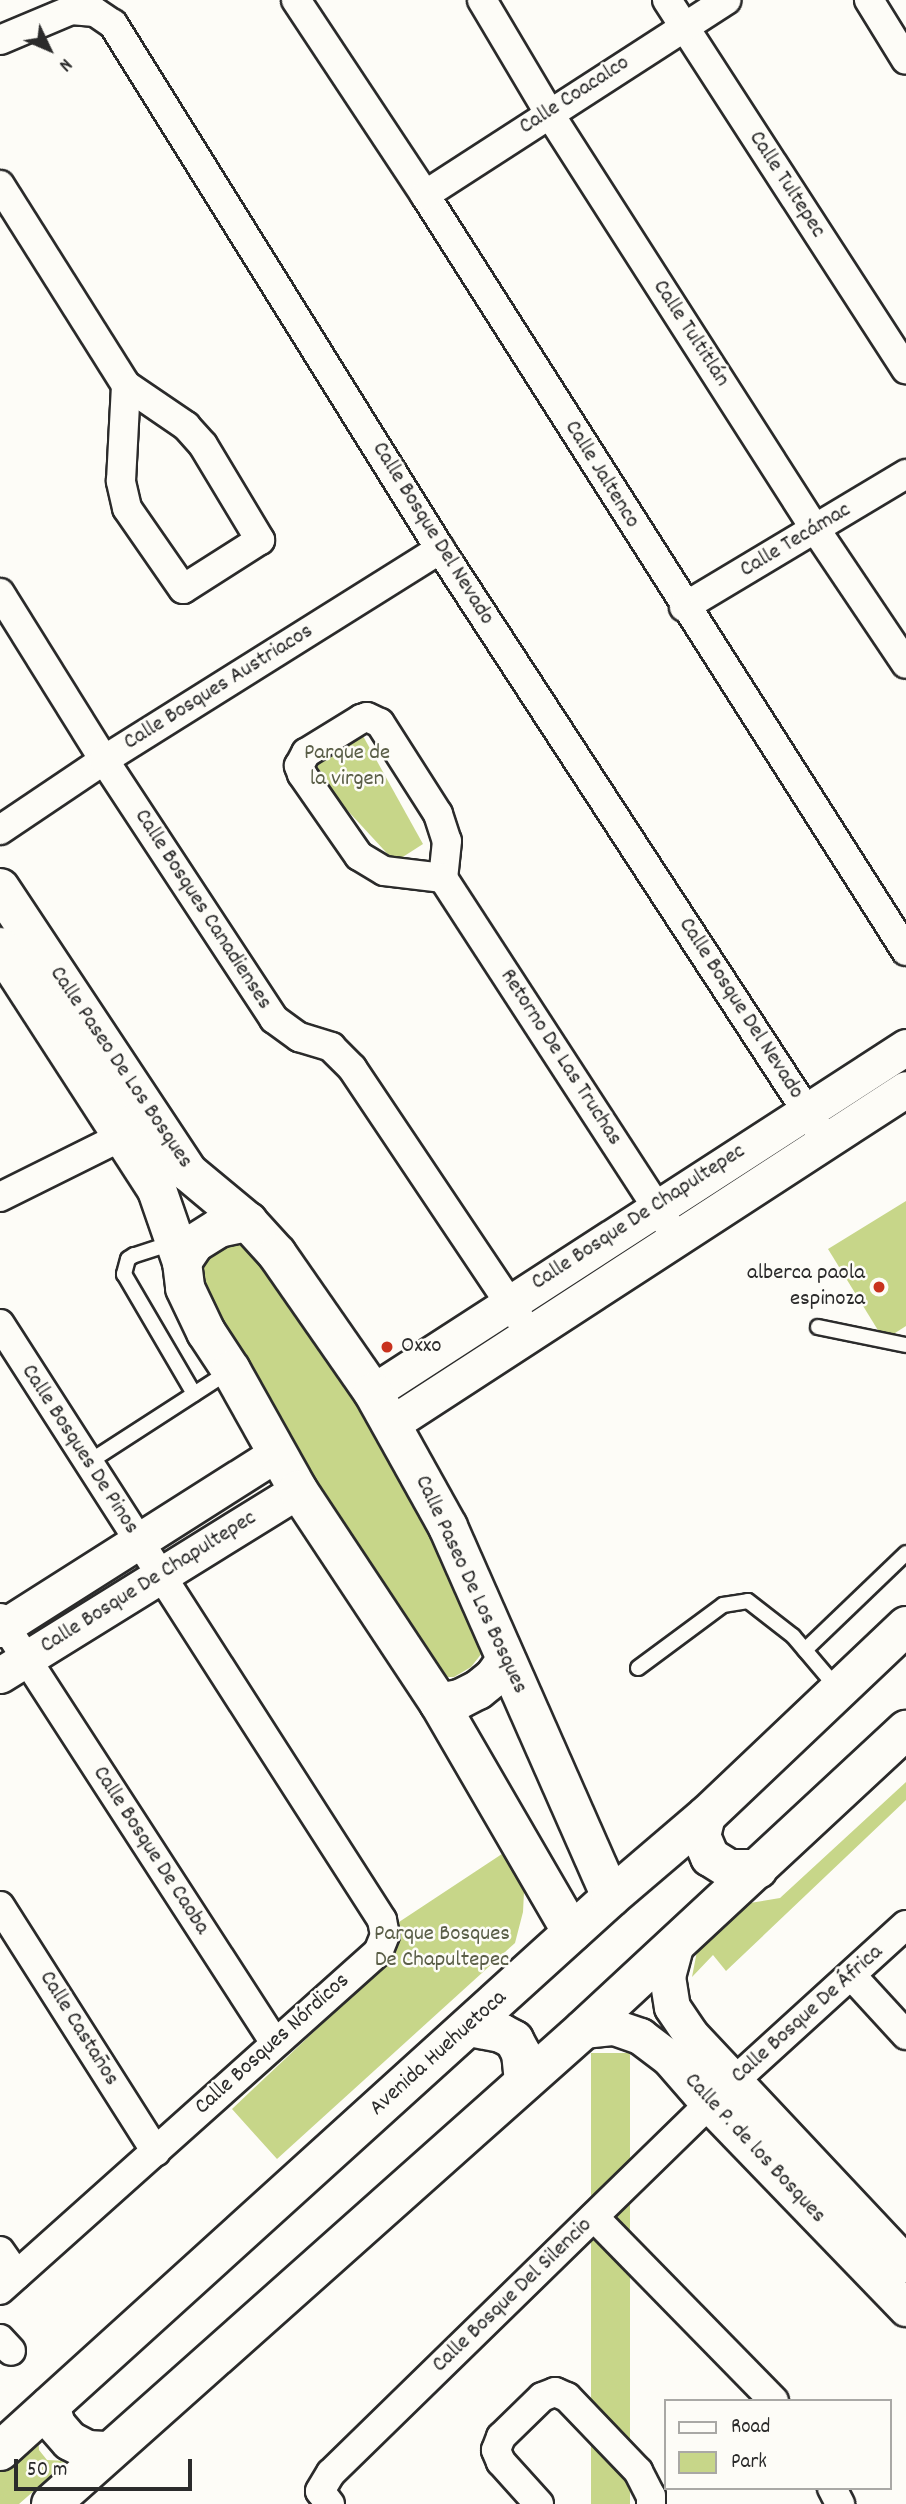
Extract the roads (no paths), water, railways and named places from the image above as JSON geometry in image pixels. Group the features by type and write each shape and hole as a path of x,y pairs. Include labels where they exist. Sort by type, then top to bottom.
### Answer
{"main road":[{"name":"Calle Paseo De Los Bosques","path":"0,888 188,1172 248,1222 277,1254 382,1408 448,1527 611,1897"},
{"name":"Calle Paseo De Los Bosques","path":"0,947 157,1190 179,1252 185,1288 206,1332 231,1370 298,1490 439,1703 572,1932"},
{"path":"179,1252 219,1228 248,1222"},
{"name":"Avenida Huehuetoca","path":"0,2451 572,1932 706,1816 906,1626"},
{"path":"439,1703 460,1699 478,1690 494,1677 506,1660"},
{"path":"51,2504 583,2029 906,1730"},
{"path":"706,1816 701,1836 710,1857 729,1869 758,1869"},
{"path":"470,2027 501,2033 514,2040 521,2053 524,2081"},
{"path":"50,2406 56,2425 70,2441 88,2450 109,2451"}],"street":[{"name":"Calle Jaltenco","path":"296,0 425,195 684,607 906,951"},
{"name":"Calle Tultitlán","path":"482,0 549,113 816,530 906,664"},
{"name":"Calle Tultepec","path":"667,0 906,370"},
{"name":"Calle Coacalco","path":"425,195 727,0"},
{"path":"869,0 906,60"},
{"name":"Calle Bosque Del Nevado","path":"0,40 71,10 95,12 113,24 440,549 825,1141"},
{"path":"0,185 127,385 186,426 194,435 260,540 183,589 127,508 121,481 127,385"},
{"name":"Calle Tecámac","path":"684,607 906,474"},
{"name":"Calle Bosques Austriacos","path":"0,830 104,760 440,549"},
{"name":"Calle Bosques Canadienses","path":"0,593 104,760 274,1019 299,1037 331,1047 352,1068 529,1334"},
{"path":"367,717 380,723 438,814 447,841 443,878 384,871 359,856 302,774 299,766 306,753 360,719 367,717"},
{"name":"Retorno De Las Truchas","path":"443,878 676,1238"},
{"name":"Calle Bosque De Chapultepec","path":"382,1408 510,1302 906,1047"},
{"name":"Calle Bosque De Chapultepec","path":"382,1408 529,1334 906,1089"},
{"path":"0,1197 123,1136"},
{"name":"Calle Bosques De Pinos","path":"0,1324 160,1576"},
{"name":"Calle Bosque De Chapultepec","path":"2,1624 277,1453"},
{"name":"Calle Bosque De Chapultepec","path":"13,1667 298,1490"},
{"name":"Calle Bosques Nórdicos","path":"0,2251 8,2282 378,1952 385,1935 382,1920 160,1576"},
{"name":"Calle Bosque De Caoba","path":"2,1624 13,1667 275,2043"},
{"name":"Calle Castaños","path":"0,1906 156,2152"},
{"name":"Calle Bosque De África","path":"709,2104 906,1925"},
{"name":"Calle P. de los Bosques","path":"676,1943 667,1976 672,2007 690,2034 906,2264"},
{"path":"852,1976 906,2035"},
{"name":"Calle P. de los Bosques","path":"583,2029 614,2027 640,2036 669,2058 709,2104 906,2308"},
{"name":"Calle Bosque Del Silencio","path":"325,2498 331,2473 709,2104"},
{"path":"594,2217 772,2399"},
{"path":"539,2504 501,2462 496,2449 502,2437 542,2397 555,2392 568,2397 638,2471 651,2496 651,2504"}],"lane":[{"path":"179,1252 134,1255 128,1259 124,1274 194,1394"},
{"path":"818,1327 906,1345"},
{"path":"89,1462 231,1370"},
{"path":"805,1650 906,1553"},
{"path":"638,1668 723,1605 748,1601 793,1636 839,1690"}],"place":[{"name":"alberca paola espinoza","path":"879,1287"},
{"name":"Oxxo","path":"387,1347"}],"park label":[{"name":"Parque de la virgen","path":"347,767"},
{"name":"Parque Bosques De Chapultepec","path":"442,1948"}]}
